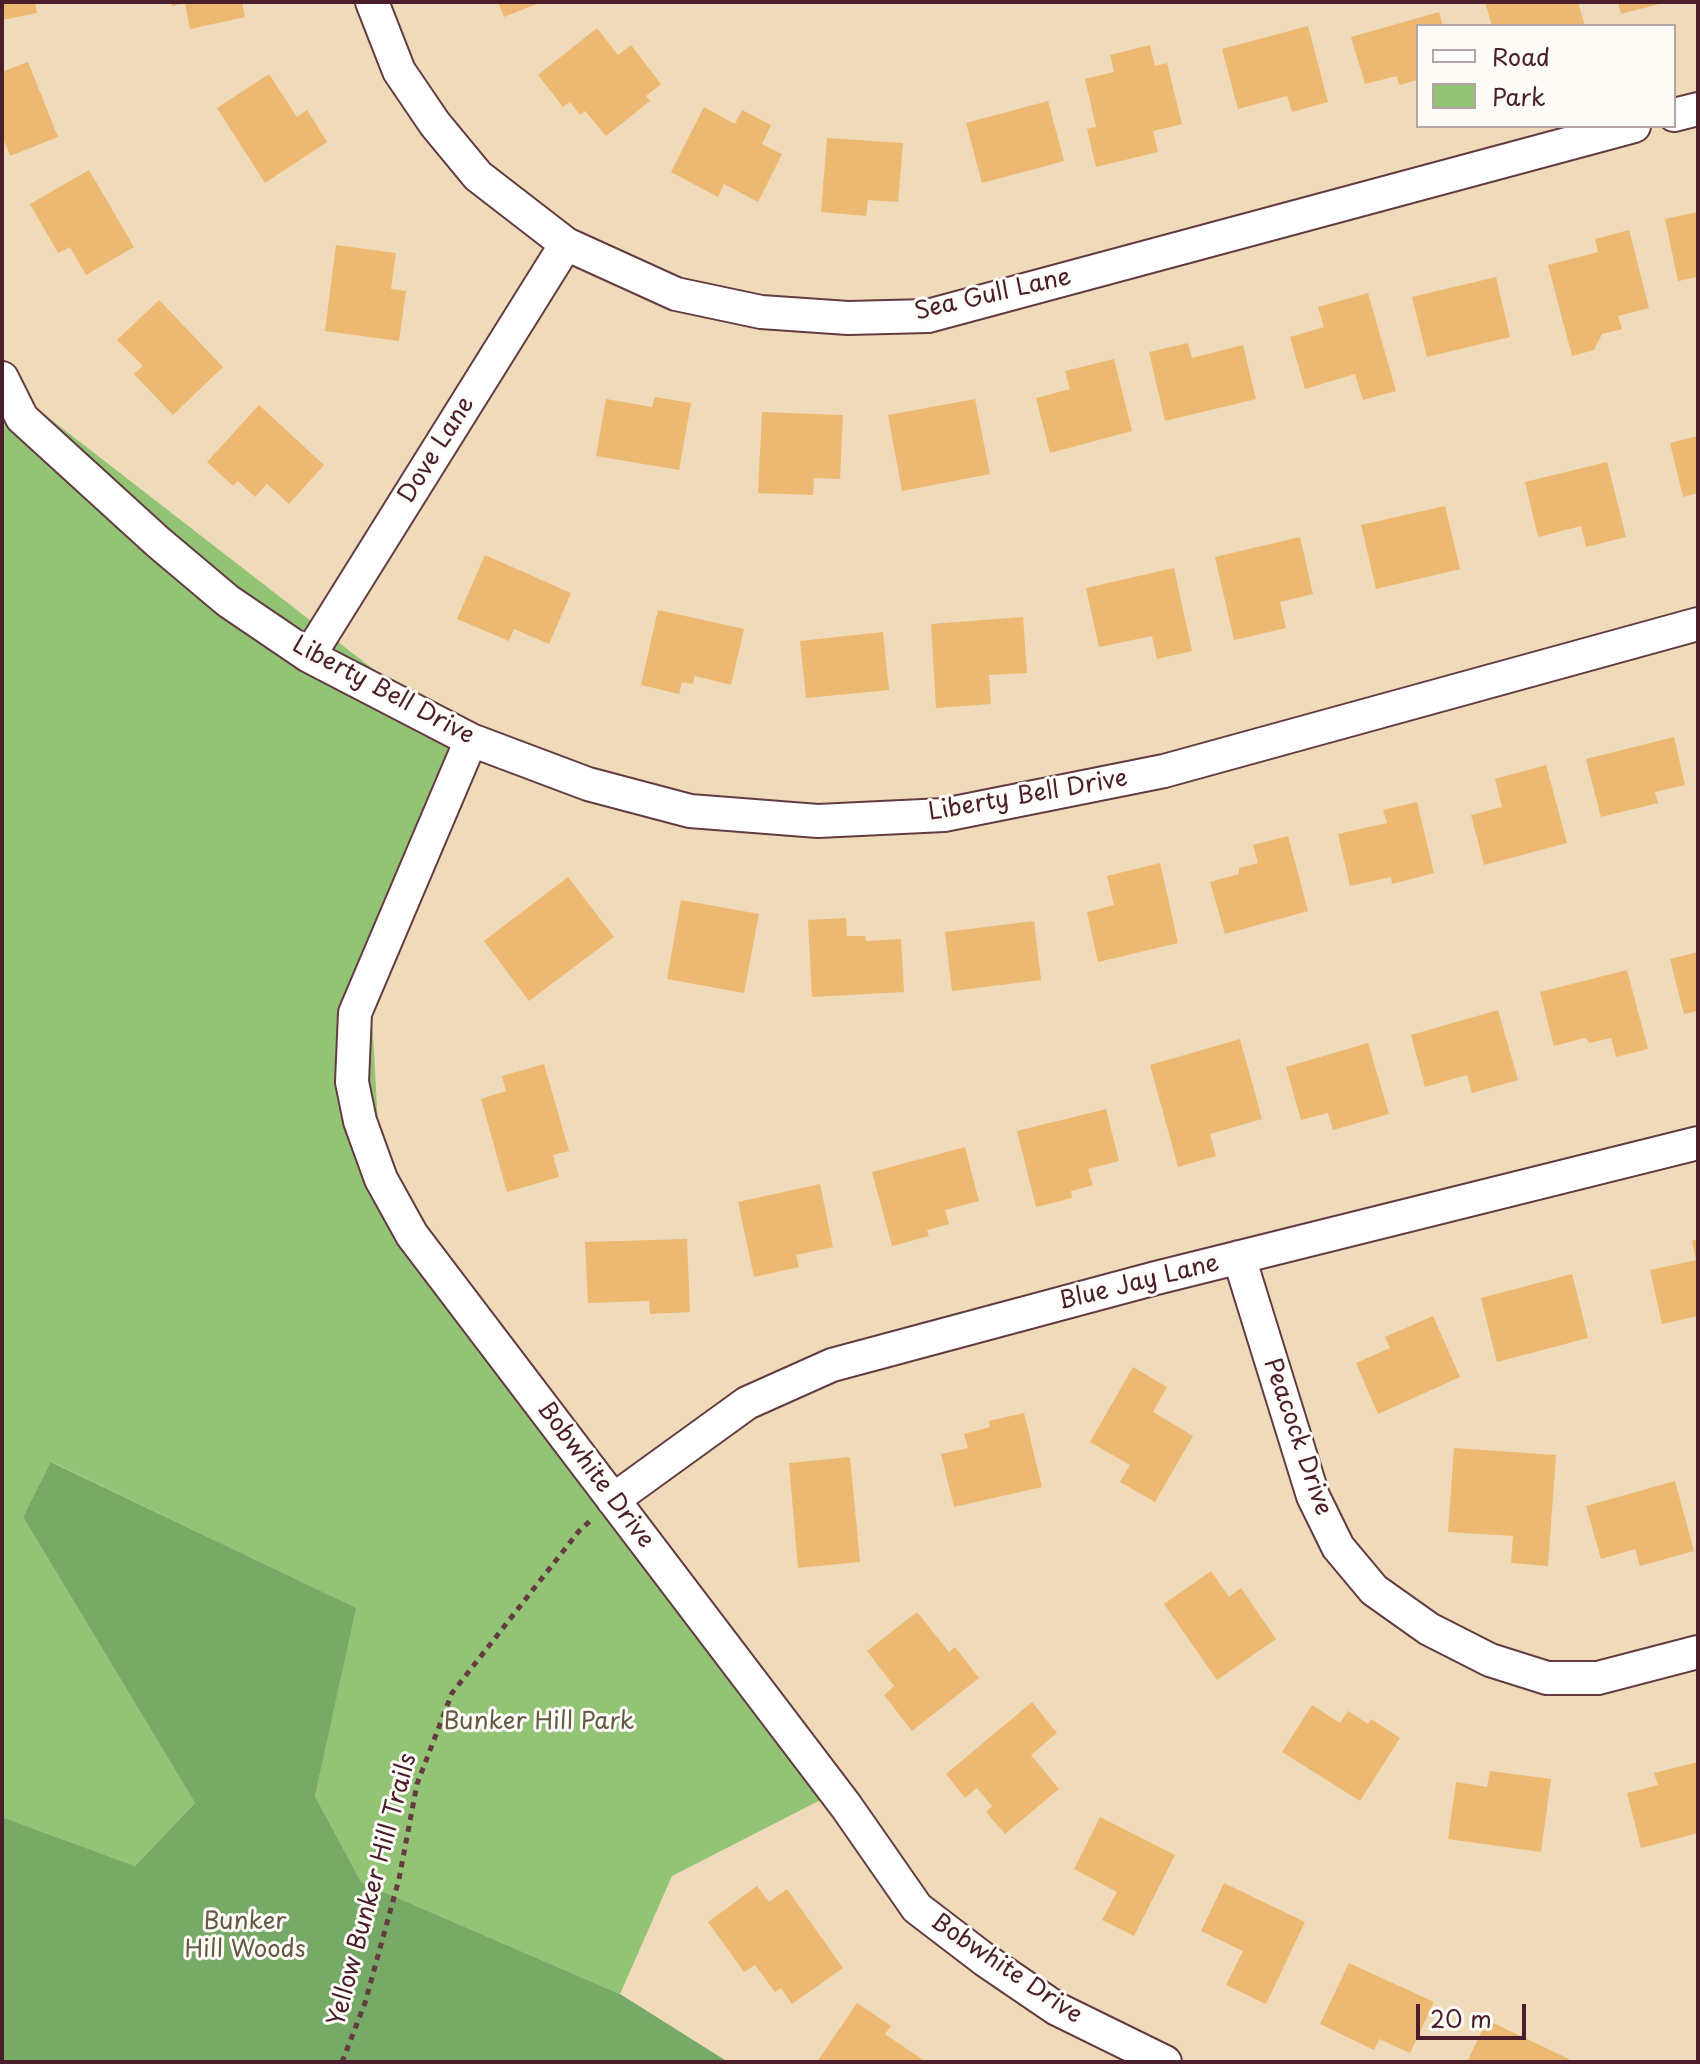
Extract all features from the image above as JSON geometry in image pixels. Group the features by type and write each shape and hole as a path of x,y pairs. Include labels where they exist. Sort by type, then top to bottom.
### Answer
{"street":[{"name":"Sea Gull Lane","path":"372,2 399,71 435,124 478,176 566,244 676,294 761,312 848,318 928,316 1627,128"},
{"path":"1676,114 1698,109"},
{"name":"Dove Lane","path":"309,656 566,244"},
{"name":"Liberty Bell Drive","path":"2,378 12,424 216,591 309,656 471,740 588,784 690,811 818,821 944,815 1164,771 1698,624"},
{"name":"Bobwhite Drive","path":"471,740 355,1013 352,1082 360,1121 381,1179 412,1235 846,1806 917,1908 1057,2009 1165,2062"},
{"name":"Blue Jay Lane","path":"613,1500 747,1403 832,1365 1239,1257 1698,1143"},
{"name":"Peacock Drive","path":"1239,1257 1313,1496 1338,1547 1374,1590 1429,1629 1490,1660 1547,1678 1598,1678 1698,1652"}],"path":[{"name":"Yellow Bunker Hill Trails","path":"342,2062 365,2003 399,1879 417,1784 452,1693 579,1531 613,1500"}],"green space":[{"name":"Bunker Hill Park","path":"18,394 475,748 372,1017 381,1179 844,1788 672,1876 620,1994 361,1882 315,1796 355,1608 52,1462 23,1517 195,1803 135,1866 2,1817 2,411"},
{"name":"Bunker Hill Woods","path":"51,1462 356,1608 315,1796 361,1882 620,1994 728,2062 2,2062 2,1817 135,1866 195,1803 23,1517"}],"building":[{"path":"2,2 35,2 37,13 2,20"},
{"path":"171,2 242,2 245,17 190,29 185,3 172,6"},
{"path":"498,2 542,2 504,17"},
{"path":"1485,2 1578,2 1584,24 1491,24"},
{"path":"1618,2 1663,2 1663,3 1621,14"},
{"path":"1439,12 1442,24 1416,24 1416,81 1399,85 1397,76 1365,84 1351,37"},
{"path":"1308,26 1328,102 1292,112 1287,96 1238,109 1222,49"},
{"path":"597,28 618,55 631,45 661,84 646,96 650,101 606,136 585,111 580,115 570,102 563,107 538,75"},
{"path":"1150,45 1155,66 1167,63 1182,124 1153,131 1158,152 1096,167 1087,129 1096,127 1085,79 1114,72 1110,55"},
{"path":"28,62 58,137 10,156 2,135 2,72"},
{"path":"269,74 297,117 307,110 327,142 265,183 217,108"},
{"path":"1048,101 1064,161 982,183 966,123"},
{"path":"704,107 735,124 742,110 771,125 762,144 782,154 758,202 724,184 718,197 671,172"},
{"path":"827,138 903,143 898,202 868,200 866,216 821,212"},
{"path":"89,170 134,247 86,275 70,247 58,253 30,204"},
{"path":"1698,212 1698,277 1678,281 1665,219"},
{"path":"1629,230 1649,308 1618,316 1622,329 1602,334 1594,350 1572,356 1548,265 1598,252 1595,239"},
{"path":"336,245 396,253 391,289 406,291 399,341 325,331"},
{"path":"1496,277 1510,337 1427,357 1412,297"},
{"path":"1368,293 1396,391 1363,400 1355,374 1305,389 1290,337 1324,327 1318,307"},
{"path":"159,300 223,367 173,415 134,374 143,366 117,340"},
{"path":"1188,343 1192,358 1243,345 1256,399 1165,421 1149,352"},
{"path":"1114,359 1132,431 1050,453 1036,398 1070,389 1065,371"},
{"path":"655,397 691,403 679,470 596,456 606,399 652,407"},
{"path":"975,399 990,474 902,491 888,415"},
{"path":"259,405 324,465 289,504 267,484 255,497 238,481 233,486 207,462"},
{"path":"762,412 843,415 840,479 814,478 813,495 758,493"},
{"path":"1698,436 1698,493 1683,497 1670,443"},
{"path":"1607,462 1626,537 1586,547 1581,526 1538,537 1525,482"},
{"path":"1445,506 1460,569 1376,589 1361,525"},
{"path":"1300,537 1313,594 1280,602 1286,628 1234,640 1215,557"},
{"path":"485,555 571,593 549,644 514,629 509,641 457,619"},
{"path":"1174,568 1192,651 1157,659 1152,636 1099,647 1086,588"},
{"path":"658,610 744,629 731,685 695,676 693,684 682,682 679,694 641,685"},
{"path":"1023,617 1027,673 989,675 991,704 936,708 931,624"},
{"path":"883,632 889,690 806,698 800,641"},
{"path":"1674,737 1685,785 1655,792 1658,803 1601,817 1586,759"},
{"path":"1546,765 1567,843 1484,865 1471,815 1502,807 1495,779"},
{"path":"1417,802 1434,873 1392,884 1391,877 1350,886 1338,834 1387,823 1383,810"},
{"path":"1288,836 1308,911 1225,934 1210,882 1239,874 1239,868 1258,863 1253,845"},
{"path":"1160,863 1178,943 1098,962 1087,912 1114,905 1107,876"},
{"path":"568,877 614,937 529,1001 484,941"},
{"path":"681,900 759,914 744,993 667,979"},
{"path":"846,918 847,936 865,936 866,941 901,939 904,992 812,997 808,920"},
{"path":"1034,921 1041,980 952,991 945,932"},
{"path":"1698,952 1698,1011 1684,1014 1670,959"},
{"path":"1627,970 1648,1049 1616,1057 1611,1038 1590,1043 1585,1038 1554,1046 1540,992"},
{"path":"1498,1010 1518,1080 1472,1093 1467,1075 1425,1087 1411,1035"},
{"path":"1240,1039 1262,1119 1210,1134 1216,1156 1178,1167 1150,1065"},
{"path":"1368,1043 1389,1114 1333,1130 1328,1113 1301,1120 1286,1067"},
{"path":"544,1064 569,1151 553,1155 559,1177 507,1192 481,1099 506,1091 502,1076"},
{"path":"1106,1109 1119,1161 1088,1169 1093,1185 1071,1191 1072,1198 1036,1207 1017,1131"},
{"path":"965,1147 979,1201 945,1210 949,1224 927,1230 929,1236 892,1246 872,1172"},
{"path":"820,1184 833,1247 796,1255 799,1267 754,1277 738,1202"},
{"path":"687,1239 690,1312 650,1314 649,1301 588,1303 585,1242"},
{"path":"1698,1239 1698,1316 1662,1324 1650,1270 1696,1260 1692,1241"},
{"path":"1572,1274 1588,1338 1497,1362 1481,1298"},
{"path":"1433,1316 1460,1377 1378,1414 1356,1363 1390,1348 1385,1337"},
{"path":"1133,1367 1167,1387 1153,1412 1193,1436 1155,1502 1120,1482 1130,1465 1090,1442"},
{"path":"1024,1413 1042,1487 954,1507 941,1454 968,1448 964,1434 990,1427 989,1421"},
{"path":"1454,1448 1556,1455 1548,1566 1511,1563 1513,1536 1448,1532"},
{"path":"850,1457 860,1562 798,1568 789,1463"},
{"path":"1675,1481 1694,1551 1640,1566 1635,1549 1601,1559 1586,1506"},
{"path":"1211,1571 1229,1597 1241,1588 1276,1639 1217,1680 1164,1604"},
{"path":"917,1612 949,1652 955,1647 979,1678 912,1731 884,1695 894,1686 867,1651"},
{"path":"1032,1702 1057,1733 1031,1755 1059,1789 1005,1834 986,1812 992,1806 977,1788 965,1798 946,1774"},
{"path":"1312,1705 1340,1723 1348,1711 1368,1724 1371,1719 1400,1738 1360,1801 1282,1752"},
{"path":"1698,1762 1698,1833 1641,1848 1627,1793 1658,1785 1654,1773"},
{"path":"1490,1771 1551,1779 1541,1852 1448,1839 1456,1782 1487,1787"},
{"path":"1100,1817 1175,1855 1134,1936 1102,1920 1117,1892 1074,1869"},
{"path":"1224,1883 1305,1922 1266,2004 1226,1985 1243,1951 1201,1931"},
{"path":"757,1886 769,1902 787,1889 843,1968 792,2004 781,1988 775,1992 755,1965 744,1972 708,1922"},
{"path":"1349,1963 1434,2002 1410,2053 1379,2039 1374,2050 1320,2024"},
{"path":"857,2003 891,2026 885,2034 926,2062 817,2062"},
{"path":"1487,2020 1569,2059 1568,2062 1467,2062"}]}
